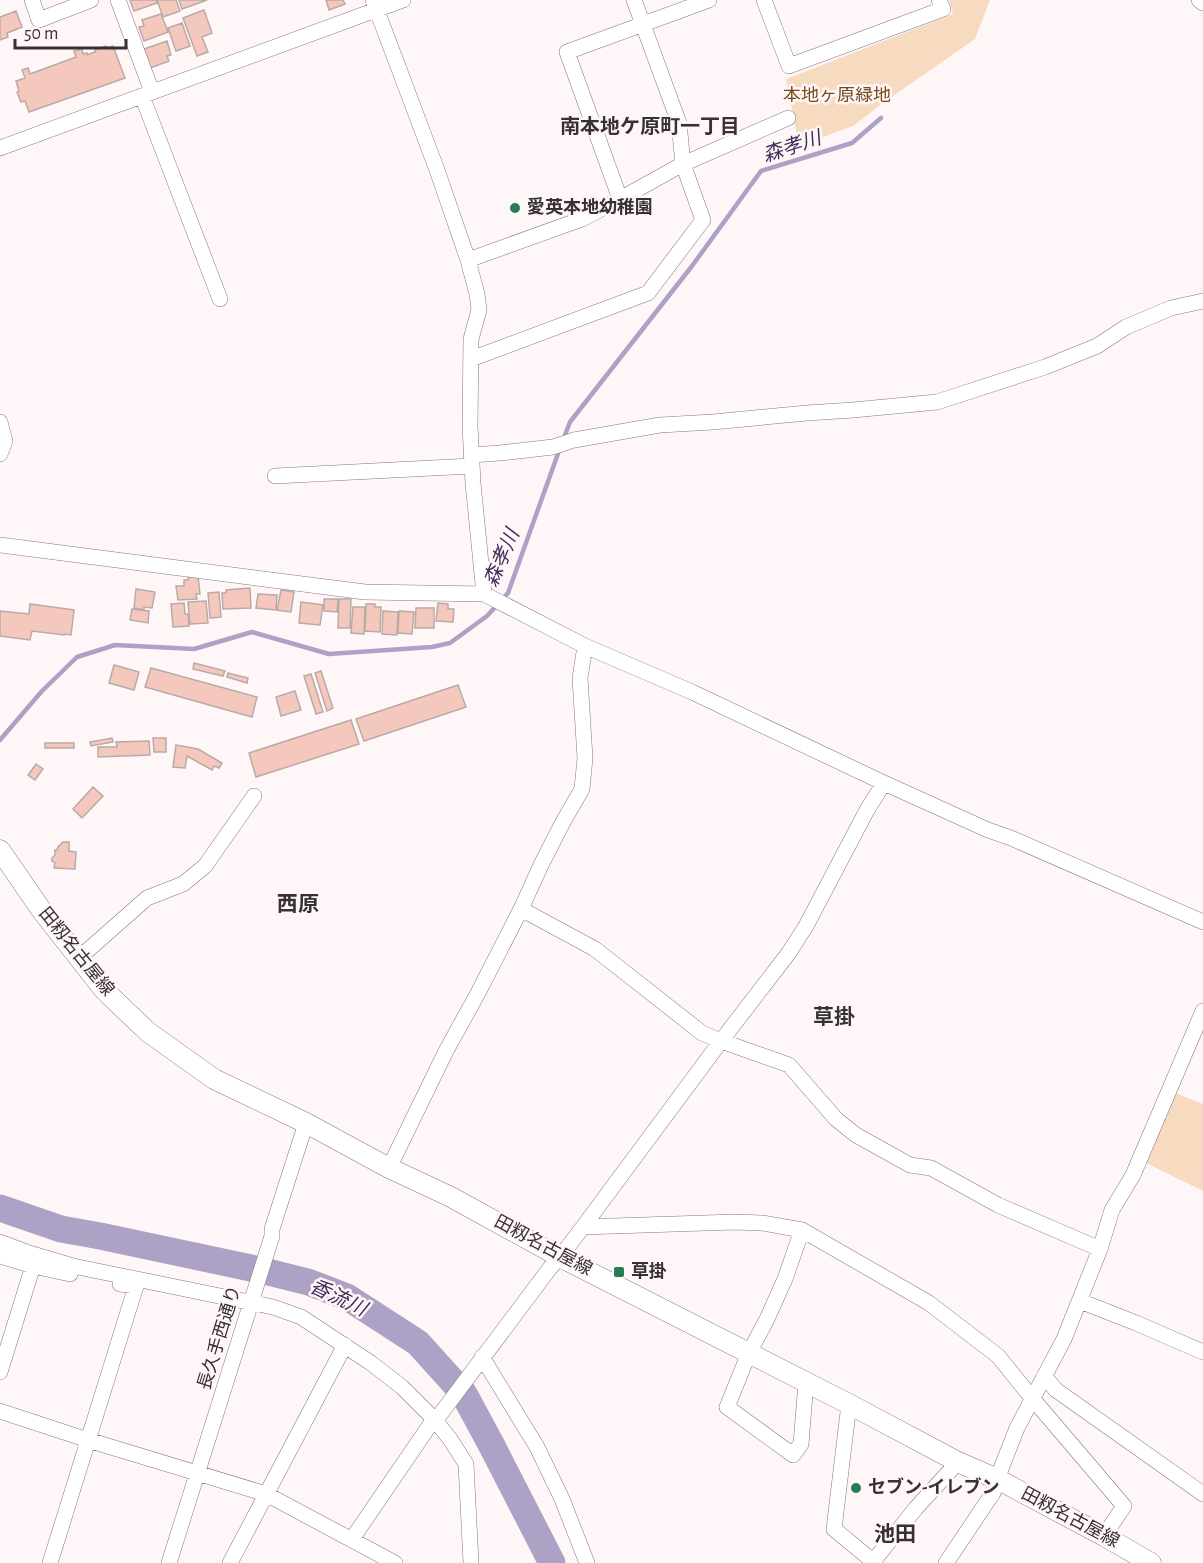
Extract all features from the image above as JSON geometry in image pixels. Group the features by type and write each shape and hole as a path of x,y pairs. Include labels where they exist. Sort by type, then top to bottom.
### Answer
{"main road":[{"name":"田籾名古屋線","path":"0,850 42,911 105,992 148,1032 214,1079 451,1197 560,1257 958,1462 997,1479 1150,1563"}],"street":[{"path":"32,0 39,20 91,0"},
{"path":"118,0 147,94 220,299"},
{"path":"0,148 147,94 375,5 403,0"},
{"path":"471,358 648,293 702,220 683,164 679,123 634,0"},
{"path":"620,200 567,52 709,0"},
{"path":"764,0 789,66 943,9 939,0"},
{"path":"1199,0 1203,3"},
{"path":"375,5 438,170 477,294 479,310 471,339 470,426 488,596"},
{"path":"468,260 582,219 683,164 788,118"},
{"path":"275,476 472,461 500,453 553,447 574,440 660,425 713,423 937,402 1045,367 1097,346 1126,327 1171,308 1203,301"},
{"path":"0,422 5,441 0,454"},
{"path":"0,545 365,592 488,596 585,646 692,692 987,830 1011,838 1203,922"},
{"path":"389,1168 446,1051 582,789 585,758 580,678 585,646"},
{"path":"352,1539 481,1359 789,954 884,783"},
{"path":"79,958 147,898 183,884 205,866 254,796"},
{"path":"521,909 594,949 702,1033 789,1065 836,1119 856,1135 910,1165 931,1168 998,1205 1100,1249"},
{"path":"946,1563 993,1492 1017,1428 1064,1339 1100,1249 1112,1210 1133,1175 1203,1011"},
{"name":"長久手西通り","path":"169,1563 306,1124"},
{"path":"583,1227 735,1222 762,1223 802,1230 929,1303 998,1356 1124,1506 1104,1536"},
{"path":"802,1230 785,1279 749,1353 727,1407 793,1455 801,1444 806,1382"},
{"path":"0,1242 73,1266 253,1299 301,1317 372,1363 437,1418 466,1464 471,1563"},
{"path":"0,1256 33,1266 136,1286 50,1563"},
{"path":"1,1366 33,1266"},
{"path":"1080,1302 1203,1352"},
{"path":"230,1563 345,1345"},
{"path":"481,1359 537,1447 562,1499 587,1563"},
{"path":"1044,1376 1056,1389 1203,1494"},
{"path":"849,1404 834,1529 874,1563 916,1508 958,1462"},
{"path":"0,1411 266,1494 395,1563"}],"green space":[{"name":"本地ヶ原緑地","path":"949,0 990,0 975,39 853,126 799,146 786,79 953,14"},
{"path":"1173,1092 1203,1104 1203,1191 1144,1162"}],"building":[{"path":"130,0 156,0 157,3 134,11"},
{"path":"157,0 176,0 180,11 163,17"},
{"path":"179,0 207,0 182,9"},
{"path":"326,0 343,0 345,4 329,10"},
{"path":"204,10 212,33 202,37 208,52 197,56 183,18"},
{"path":"16,11 22,27 7,33 8,37 0,40 0,17"},
{"path":"161,14 168,32 144,41 139,27 144,26 142,20"},
{"path":"182,23 190,46 176,51 168,28"},
{"path":"167,41 171,55 167,56 169,61 150,68 144,49"},
{"path":"106,46 107,48 113,46 125,78 29,112 25,101 21,102 16,81 25,78 22,70 28,68 30,74 76,57 74,51 82,49 83,54 87,53 87,55"},
{"path":"198,576 200,594 196,594 197,599 178,600 176,586 184,586 184,580 188,580 188,577"},
{"path":"250,588 251,608 223,609 222,593 226,593 226,590"},
{"path":"136,589 155,592 152,608 144,607 144,610 134,608"},
{"path":"281,590 294,592 291,612 277,610"},
{"path":"219,592 221,617 210,618 208,593"},
{"path":"258,594 277,595 276,610 256,608"},
{"path":"324,599 338,599 337,612 324,611"},
{"path":"339,599 351,599 350,628 338,628"},
{"path":"206,601 208,623 190,624 188,602"},
{"path":"301,602 323,605 320,625 299,623"},
{"path":"184,603 189,626 173,627 171,604"},
{"path":"438,603 448,604 448,609 454,609 453,622 436,621"},
{"path":"30,604 74,610 71,635 32,631 30,640 0,636 0,611 29,614"},
{"path":"366,604 381,607 380,632 365,631"},
{"path":"353,607 365,607 364,634 351,633"},
{"path":"416,608 434,608 434,628 415,628"},
{"path":"132,609 149,611 148,623 130,620"},
{"path":"383,611 398,612 397,635 382,634"},
{"path":"399,611 414,612 412,634 398,633"},
{"path":"194,663 225,671 223,676 193,669"},
{"path":"114,665 139,672 134,690 109,683"},
{"path":"151,668 257,697 252,717 145,687"},
{"path":"321,671 333,708 327,711 315,673"},
{"path":"228,673 248,678 247,683 227,677"},
{"path":"311,674 323,712 316,714 304,676"},
{"path":"458,685 466,707 364,741 356,719"},
{"path":"295,691 301,710 281,716 276,697"},
{"path":"351,720 359,744 256,777 249,753"},
{"path":"112,738 113,742 91,746 90,742"},
{"path":"153,738 166,738 166,752 154,752"},
{"path":"149,741 150,755 98,757 98,747 117,747 116,742"},
{"path":"45,743 74,743 74,748 45,748"},
{"path":"176,745 198,749 222,763 219,768 214,766 212,770 187,756 185,768 173,767"},
{"path":"36,764 43,769 35,780 28,775"},
{"path":"93,787 103,796 82,818 73,809"},
{"path":"63,842 69,842 69,851 76,852 75,869 54,868 55,863 52,858 55,850"}],"waterway":[{"name":"森孝川","path":"563,440 570,422 692,266 761,171 852,143 881,118"},
{"name":"森孝川","path":"0,740 42,691 77,657 115,645 194,649 252,632 329,654 432,647 450,643 487,616 508,593 560,448"},
{"name":"香流川","path":"0,1208 61,1229 260,1270 308,1282 347,1297 418,1343 464,1394 552,1563"}],"place":[{"name":"愛英本地幼稚園","path":"515,208"},
{"name":"草掛","path":"619,1272"},
{"name":"セブン-イレブン","path":"856,1488"}],"district":[{"name":"南本地ケ原町一丁目","path":"650,127"},
{"name":"西原","path":"298,904"},
{"name":"草掛","path":"834,1017"},
{"name":"池田","path":"895,1534"}]}
